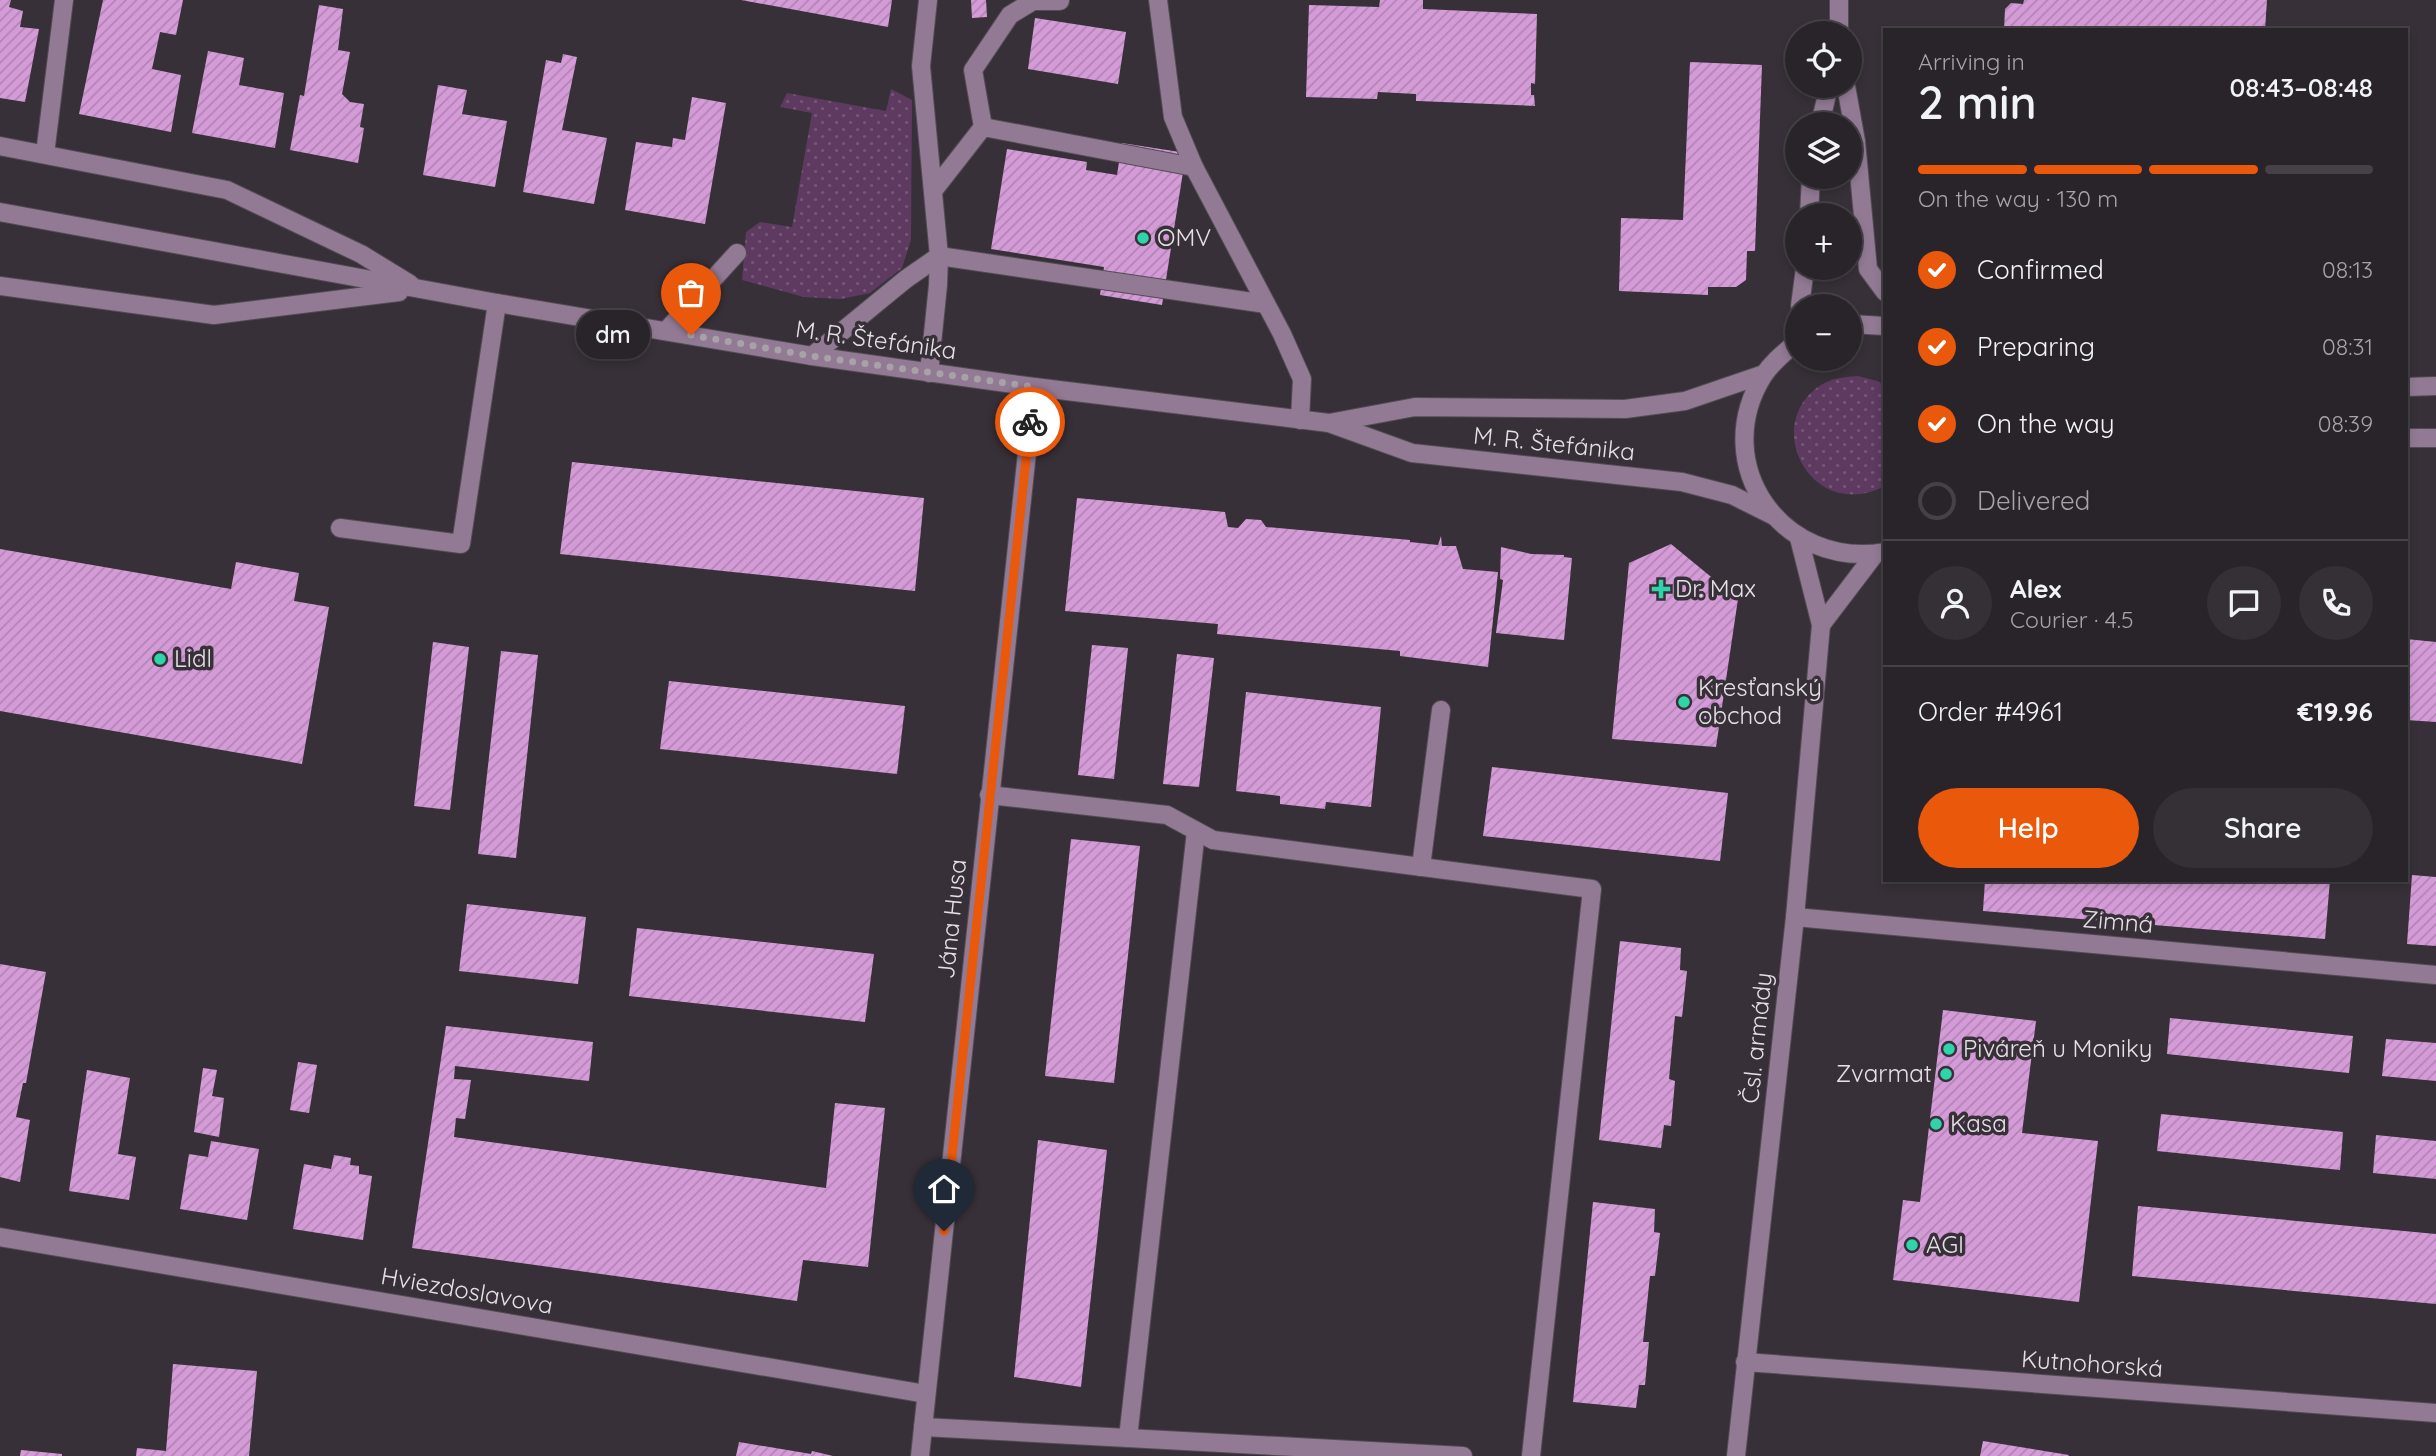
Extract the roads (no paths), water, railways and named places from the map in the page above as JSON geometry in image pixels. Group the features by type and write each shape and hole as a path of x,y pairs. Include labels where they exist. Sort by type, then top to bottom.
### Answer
{"street":[{"path":"45,154 64,0"},
{"path":"928,0 920,66 939,256 939,285 929,373"},
{"path":"1158,0 1173,117 1194,166 1266,304 1301,379 1300,420"},
{"path":"1839,0 1839,21"},
{"path":"933,191 983,127 973,70 1010,15 1033,1 1060,1"},
{"path":"1848,98 1856,141 1868,269 1883,289"},
{"path":"983,127 1194,166"},
{"path":"0,146 227,190 361,254 419,289"},
{"name":"M. R. Štefánika","path":"7,213 497,303 812,356 1034,387 1329,423 1412,453 1682,482 1732,495 1774,516"},
{"path":"666,331 737,253"},
{"path":"812,356 906,279 939,256 1266,304"},
{"path":"0,286 214,314 419,289"},
{"path":"340,528 461,544 497,303"},
{"path":"1862,325 1883,326"},
{"path":"1785,354 1765,374 1750,404 1744,437 1747,463 1759,495 1774,516 1799,538 1815,546 1847,554 1880,553"},
{"name":"M. R. Štefánika","path":"1329,423 1415,407 1625,410 1685,401 1765,374"},
{"path":"2408,387 2436,386"},
{"name":"Jána Husa","path":"920,1456 1034,387"},
{"path":"2408,438 2436,438"},
{"path":"1799,538 1821,625"},
{"path":"1821,625 1880,553"},
{"name":"Čsl. armády","path":"1736,1456 1795,917 1821,625"},
{"path":"1421,867 1441,710"},
{"path":"989,795 1167,815 1213,840 1592,889 1531,1456"},
{"path":"1128,1438 1196,831"},
{"name":"Zimná","path":"1795,917 2436,975"},
{"name":"Hviezdoslavova","path":"0,1237 926,1394"},
{"name":"Kutnohorská","path":"1745,1362 2436,1413"},
{"path":"923,1427 1128,1438 1285,1451 1463,1456"}],"place":[{"name":"OMV","path":"1143,238"},
{"name":"dm","path":"691,335"},
{"name":"Dr. Max","path":"1661,589"},
{"name":"Lidl","path":"160,659"},
{"name":"Kresťanský obchod","path":"1684,702"},
{"name":"Piváreň u Moniky","path":"1949,1049"},
{"name":"Zvarmat","path":"1946,1074"},
{"name":"Kasa","path":"1936,1124"},
{"name":"AGI","path":"1912,1245"}]}
